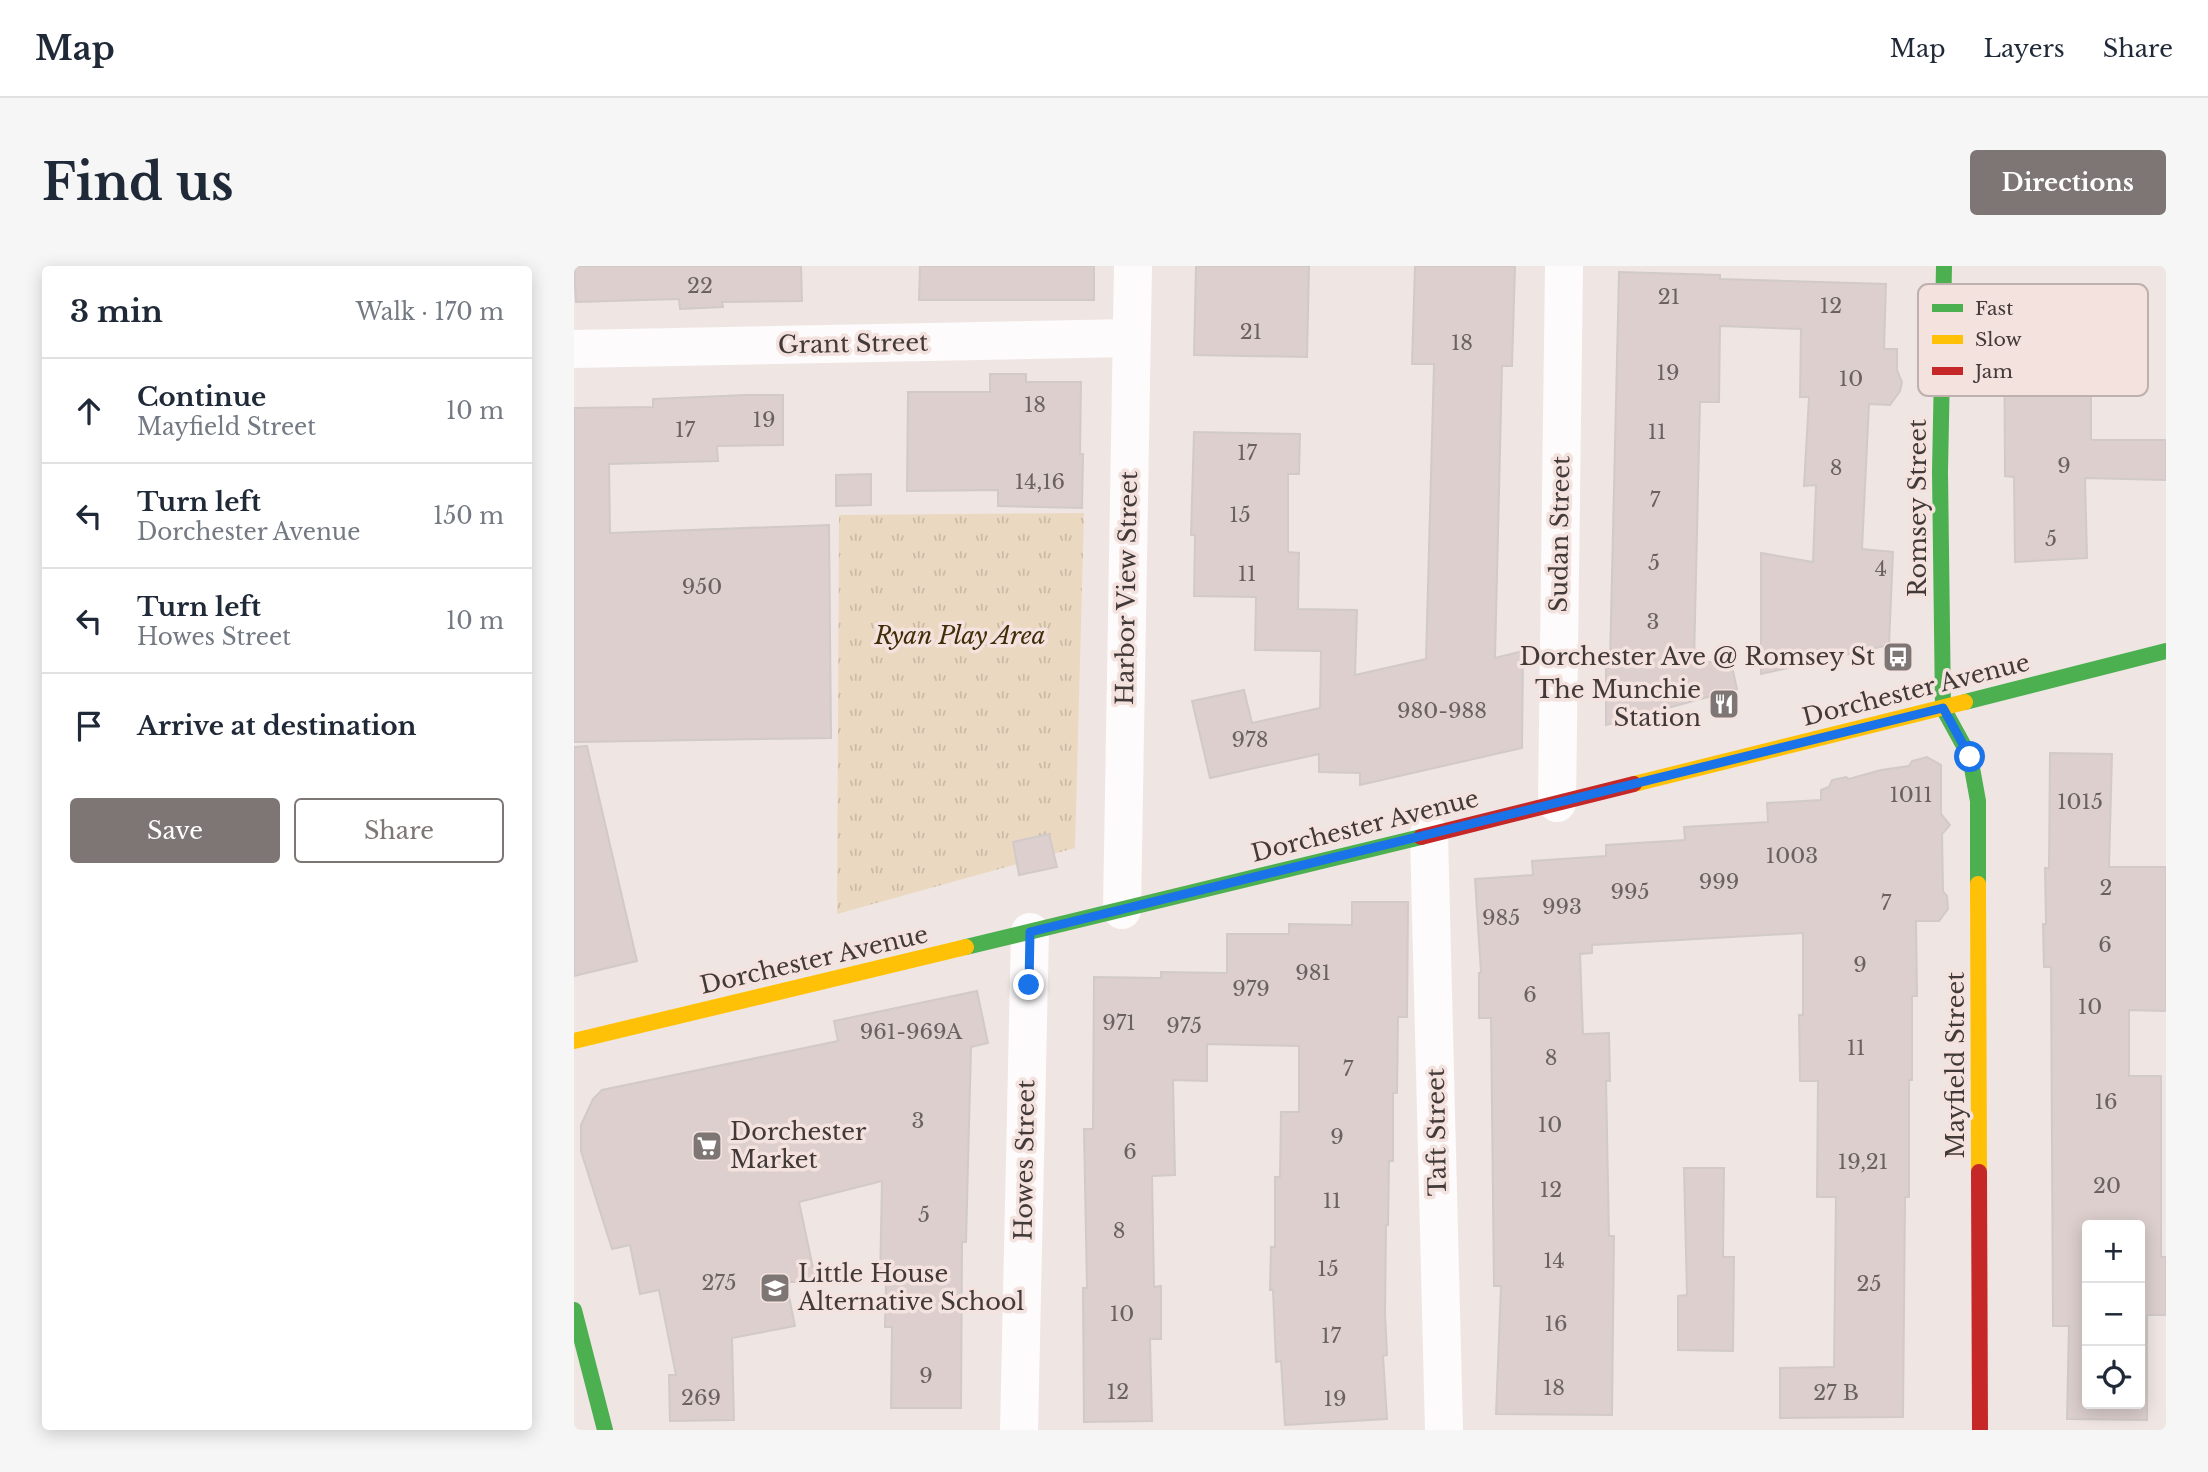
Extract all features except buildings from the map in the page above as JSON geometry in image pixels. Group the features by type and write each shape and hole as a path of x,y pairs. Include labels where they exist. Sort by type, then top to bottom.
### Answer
{"main road":[{"name":"Romsey Street","path":"1944,266 1944,284"},
{"name":"Romsey Street","path":"1941,396 1943,708"},
{"name":"Dorchester Avenue","path":"574,1041 1122,910 2166,651"},
{"name":"Mayfield Street","path":"1943,708 1970,757 1978,801 1980,1430"},
{"path":"574,1310 606,1430"}],"street":[{"name":"Harbor View Street","path":"1122,910 1133,266"},
{"name":"Sudan Street","path":"1557,803 1564,266"},
{"name":"Grant Street","path":"574,349 1131,338"},
{"name":"Taft Street","path":"1429,834 1444,1430"},
{"name":"Howes Street","path":"1018,1430 1030,932"}],"green space":[{"name":"Ryan Play Area","path":"1084,513 1075,848 837,914 839,515"}],"traffic: fast":[{"path":"1944,266 1944,284"},
{"path":"1941,396 1943,708 1970,757 1978,801 1978,884"},
{"path":"1965,702 2166,651"},
{"path":"966,947 1421,837"},
{"path":"574,1310 605,1430"}],"traffic: slow":[{"path":"1634,784 1965,702"},
{"path":"1978,884 1979,1172"},
{"path":"574,1041 966,947"}],"traffic: jam":[{"path":"1421,837 1634,784"},
{"path":"1979,1172 1980,1430"}],"place":[{"name":"Dorchester Ave @ Romsey St","path":"1898,657"},
{"name":"The Munchie Station","path":"1724,704"},
{"name":"Dorchester Market","path":"707,1146"},
{"name":"Little House Alternative School","path":"775,1288"}],"route":[{"path":"1029,985 1030,932 1943,708 1970,757"}]}
